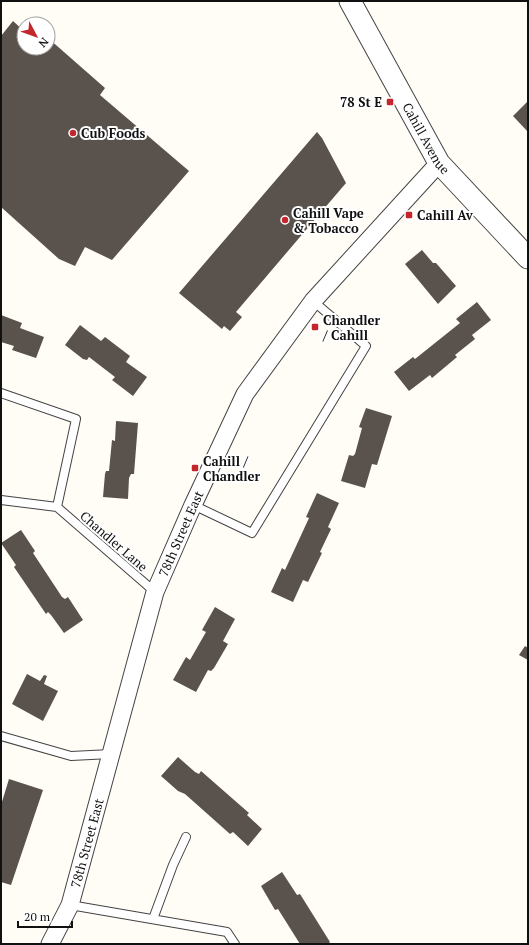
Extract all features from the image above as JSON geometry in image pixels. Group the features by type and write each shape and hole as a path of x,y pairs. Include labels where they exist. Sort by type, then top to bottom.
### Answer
{"street":[{"name":"Cahill Avenue","path":"350,1 439,163 528,258"},
{"name":"78th Street East","path":"50,944 70,905 155,592 192,505 245,394 314,301 439,163"}],"lane":[{"path":"192,505 252,533 366,346 314,301"},
{"path":"1,393 76,419 57,507 1,500"},
{"name":"Chandler Lane","path":"57,507 155,592"},
{"path":"1,736 70,756 111,754"},
{"path":"153,919 173,865 186,837"},
{"path":"70,905 227,932 235,944"}],"building":[{"name":"Cub Foods","path":"13,21 16,24 16,56 56,56 56,45 105,88 100,95 189,171 112,260 85,247 75,266 59,259 1,207 1,36"},
{"path":"528,101 528,132 513,116"},
{"path":"317,132 322,138 346,183 236,312 242,317 230,331 224,326 222,329 179,293"},
{"path":"422,250 433,263 436,263 456,286 438,304 405,264"},
{"path":"477,302 491,320 472,335 475,339 455,355 457,357 432,378 430,375 409,391 394,372 413,357 415,359 460,323 456,319"},
{"path":"1,315 22,323 20,328 44,337 36,358 12,350 14,346 1,342"},
{"path":"80,325 101,341 105,337 130,356 126,362 147,377 133,396 112,380 115,377 89,357 87,360 83,359 65,345"},
{"path":"366,408 392,416 377,465 372,464 365,488 341,481 349,455 353,456 355,454 362,428 359,427"},
{"path":"116,421 138,423 134,474 131,474 129,478 128,499 103,497 105,474 106,471 109,471 112,440 115,441"},
{"path":"317,493 339,503 328,527 331,529 320,552 322,553 308,582 303,580 293,602 271,592 282,568 285,570 309,518 306,517"},
{"path":"21,530 35,551 33,553 62,597 65,599 68,597 83,620 64,633 51,615 48,612 46,614 14,567 16,565 1,543"},
{"path":"215,607 235,619 223,641 228,644 214,668 211,671 208,670 196,692 173,680 186,657 190,660 206,632 202,630"},
{"path":"525,646 528,648 528,660 519,655"},
{"path":"27,674 40,681 44,675 47,676 44,684 58,691 43,721 12,704"},
{"path":"178,757 195,772 199,774 201,771 249,813 247,815 262,829 248,846 233,832 230,834 185,794 178,791 161,776"},
{"path":"9,779 43,790 11,885 1,882 1,805"},
{"path":"282,872 297,895 300,894 330,942 328,944 300,944 278,909 275,910 261,886"}],"place":[{"name":"78 St E","path":"390,102"},
{"name":"Cub Foods","path":"73,133"},
{"name":"Cahill Av","path":"409,215"},
{"name":"Cahill Vape & Tobacco","path":"285,220"},
{"name":"Chandler / Cahill","path":"315,327"},
{"name":"Cahill / Chandler","path":"195,468"}]}
